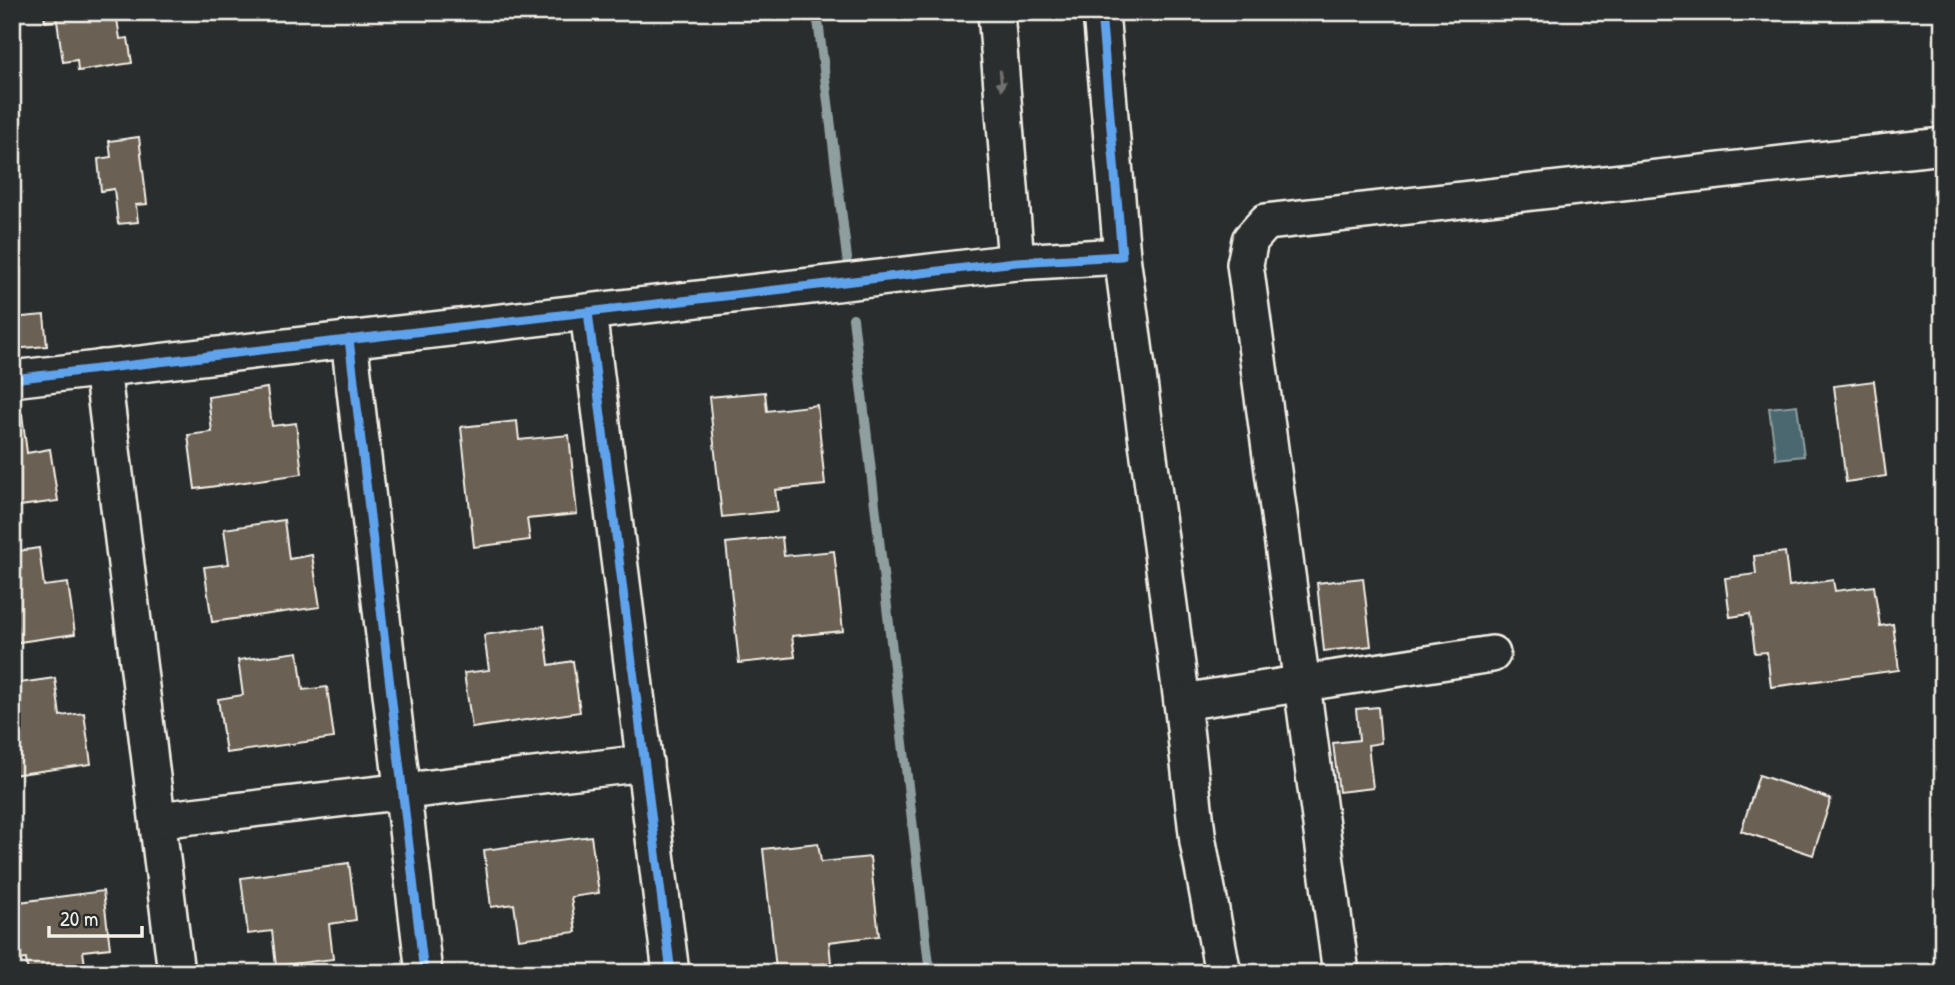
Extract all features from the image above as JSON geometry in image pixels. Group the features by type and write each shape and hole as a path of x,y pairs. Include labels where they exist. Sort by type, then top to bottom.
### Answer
{"street":[{"path":"996,12 1016,262"},
{"path":"1101,12 1122,256 1182,702 1198,842 1223,973"},
{"path":"1341,973 1245,264 1250,240 1266,222 1943,146"},
{"path":"12,379 1016,262 1122,256"},
{"path":"588,312 671,973"},
{"path":"349,339 424,973"},
{"path":"102,368 176,973"},
{"path":"1182,702 1492,654"},
{"path":"158,820 645,763"}],"water":[{"path":"1797,405 1804,456 1776,459 1769,408"}],"building":[{"path":"44,12 116,12 120,39 128,38 132,63 78,71 77,60 63,62 57,21 45,22"},
{"path":"139,137 147,204 136,205 138,222 118,224 114,189 101,191 98,159 111,157 109,141"},
{"path":"44,315 47,346 12,349 12,318"},
{"path":"1874,381 1886,476 1846,482 1834,386"},
{"path":"267,388 272,426 296,423 302,474 195,489 188,435 212,432 208,397"},
{"path":"765,392 767,411 817,405 825,485 775,490 778,511 722,517 709,397"},
{"path":"22,414 27,453 50,449 58,501 12,507 12,416"},
{"path":"517,421 519,440 569,435 577,514 527,519 530,540 474,547 461,427"},
{"path":"284,520 289,559 312,555 320,607 212,622 204,567 229,564 224,529"},
{"path":"782,537 784,556 834,551 843,631 792,636 795,657 739,663 726,543"},
{"path":"39,548 44,586 68,583 75,634 12,643 12,552"},
{"path":"1785,552 1789,586 1833,580 1835,591 1874,586 1880,626 1893,624 1899,670 1771,687 1767,652 1755,653 1750,614 1730,617 1725,578 1756,574 1754,556"},
{"path":"1363,578 1371,646 1324,651 1317,583"},
{"path":"544,626 549,665 573,661 580,712 472,728 464,673 489,670 484,635"},
{"path":"298,652 303,690 327,687 334,738 226,753 218,699 243,695 238,660"},
{"path":"55,678 60,716 84,713 91,764 12,775 12,684"},
{"path":"1378,707 1381,743 1368,745 1373,788 1339,792 1333,743 1359,740 1356,709"},
{"path":"1759,775 1831,799 1813,855 1741,831"},
{"path":"591,836 599,893 571,897 576,932 519,939 514,904 491,907 484,850"},
{"path":"818,843 821,862 870,857 879,936 829,942 831,963 776,969 763,849"},
{"path":"349,863 356,920 329,924 333,959 276,966 272,931 248,934 241,878"},
{"path":"103,891 110,948 83,951 86,973 28,973 26,959 12,960 12,903"}],"waterway":[{"path":"817,12 847,258"},
{"path":"853,318 930,973"}],"cycle path":[{"path":"12,379 1016,262 1122,256 1101,12"},
{"path":"588,312 671,973"},
{"path":"349,339 424,973"}]}
